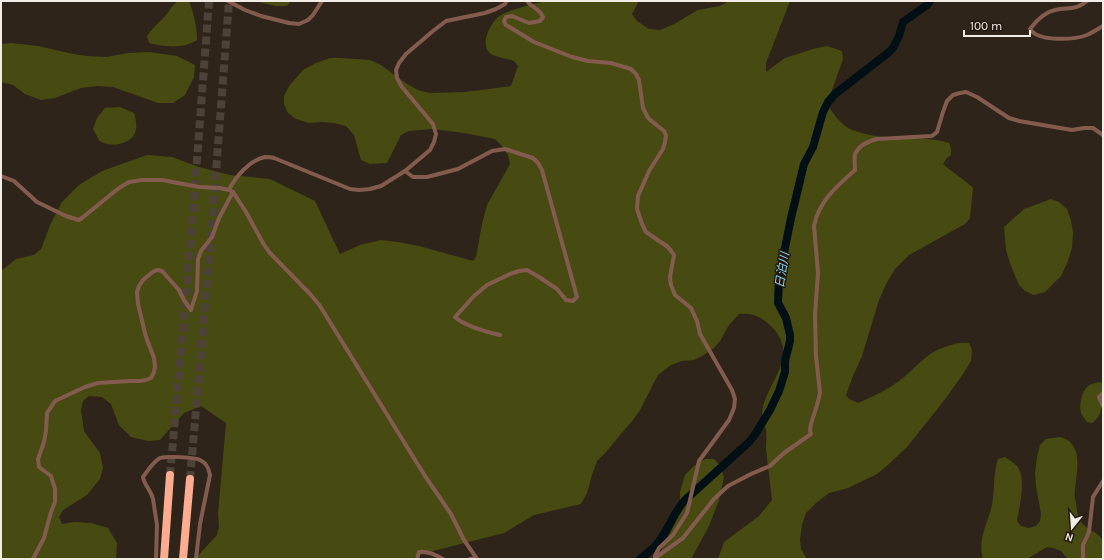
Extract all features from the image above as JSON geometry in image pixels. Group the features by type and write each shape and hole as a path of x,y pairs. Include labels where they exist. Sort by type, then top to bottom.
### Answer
{"highway":[{"path":"164,559 170,475"},
{"path":"183,559 190,479"}],"street":[{"path":"228,1 245,10 289,23 299,24 308,20 313,15 322,1"},
{"path":"33,559 44,538 55,502 55,490 51,476 39,467 38,459 44,442 48,413 55,402 85,387 98,383 146,380 151,378 154,372 154,358 146,337 138,304 137,292 143,280 154,271 162,271 179,290 191,310 197,291 198,260 201,250 212,237 231,191 233,182 249,165 259,159 266,157 274,158 350,189 359,190 381,186 405,171 430,150 436,134 433,124 402,87 397,78 396,70 399,63 406,54 446,21 485,13 496,9 505,4 507,1"},
{"path":"527,1 541,12 543,17 540,21 529,23 512,16 506,17 504,21 506,25 534,42 572,57 588,61 611,62 631,69 636,74 639,80 643,108 648,118 664,131 666,135 663,149 649,171 638,196 637,209 646,232 668,247 674,255 670,276 675,295 691,308 700,334 732,390 735,399 734,408 729,420 699,461 687,513 673,535 660,548 655,558"},
{"path":"1087,1 1081,6 1073,9 1047,12 1039,18 1030,29 1038,35 1056,39 1088,35 1103,26"},
{"path":"655,558 683,538 714,499 728,486 770,466 784,453 811,434 811,424 820,393 816,356 815,314 818,273 814,226 815,218 820,207 835,187 854,170 856,154 861,147 868,141 876,139 932,136 936,132 947,101 953,95 966,92 977,97 1008,118 1072,130 1093,128 1103,135"},
{"path":"405,171 413,177 427,177 458,169 492,151 505,149 533,158 538,163 542,170 576,297 573,301 566,300 557,289 527,270 510,274 487,285 474,296 455,317 464,323 484,331 500,335"},
{"path":"1,176 14,181 37,202 66,216 79,220 129,182 142,180 162,180 220,188 231,191 246,212 263,243 320,306 425,476 451,514 464,540 476,558 470,559"},
{"path":"1103,393 1099,397 1103,406"},
{"path":"156,559 157,525 153,498 145,484 143,476 154,462 165,456 200,460 209,470 210,476 200,524 196,559"},
{"path":"1083,559 1083,546 1089,532 1092,497 1103,481"},
{"path":"416,559 419,552 432,554 443,559"}],"green space":[{"path":"179,1 189,1 195,20 197,40 180,46 149,43 147,36 173,5"},
{"path":"255,1 291,1 287,6 275,6"},
{"path":"546,1 639,1 632,14 637,21 649,29 660,30 674,24 698,10 720,6 729,1 790,1 766,63 766,72 785,58 813,49 827,46 842,51 843,59 827,104 839,120 849,129 870,135 892,138 938,140 949,143 951,155 943,164 973,188 970,218 965,224 909,255 895,269 879,300 862,356 846,395 849,399 858,403 869,398 899,381 921,361 933,353 954,344 969,343 972,350 971,361 946,398 907,447 889,464 877,474 848,488 829,493 806,513 800,539 801,549 807,559 718,559 724,542 759,516 772,500 766,449 766,428 762,412 765,400 780,368 783,358 783,347 779,336 763,319 752,315 739,314 729,325 720,341 714,348 694,360 682,361 671,365 658,375 640,410 633,420 597,461 587,493 581,504 534,515 504,533 425,553 413,559 195,559 217,535 219,527 218,514 226,423 201,406 184,413 160,440 148,441 131,437 119,425 111,404 102,397 89,396 83,401 81,410 84,431 100,453 103,468 100,479 87,495 63,510 59,517 62,524 74,522 91,523 108,528 117,543 116,559 1,559 1,271 16,259 34,255 41,249 51,223 62,202 79,185 102,171 147,155 172,157 199,167 230,175 270,179 315,201 340,254 360,245 381,240 419,246 473,261 476,257 487,205 510,164 508,155 495,139 432,129 409,131 401,135 387,163 370,164 361,160 354,135 346,126 323,122 309,123 296,119 288,113 284,104 284,96 289,86 303,70 330,58 370,60 381,65 407,84 418,90 430,93 465,92 511,86 518,66 514,61 491,54 487,50 486,39 490,27 497,18 505,13"},
{"path":"11,43 38,46 87,56 106,57 128,53 149,52 177,56 195,65 194,77 185,95 173,103 158,103 113,87 97,86 81,88 55,98 41,100 25,94 13,85 1,82 1,44"},
{"path":"120,107 134,113 136,127 134,135 122,143 112,145 107,144 99,140 93,129 97,118 105,108"},
{"path":"1051,199 1059,202 1067,209 1071,220 1073,233 1072,248 1061,276 1045,292 1034,295 1025,291 1019,285 1006,250 1004,227 1024,209"},
{"path":"1099,382 1103,383 1103,400 1101,411 1096,420 1092,423 1087,422 1080,410 1082,396 1088,386"},
{"path":"1061,437 1069,441 1076,453 1077,467 1075,495 1080,520 1085,526 1101,538 1103,545 1103,559 1068,559 1061,551 1047,547 1027,559 983,559 981,545 982,538 992,505 995,470 998,459 1005,457 1017,466 1020,471 1022,478 1022,493 1017,521 1021,526 1029,528 1036,526 1040,521 1041,514 1035,473 1040,445 1046,439"},
{"path":"705,459 714,459 720,466 724,477 719,500 709,526 691,559 659,559 662,549 676,521 680,507 680,492 685,475 694,466"}],"waterway":[{"name":"日泊川","path":"640,559 661,539 684,501 748,443 770,410 779,391 785,372 785,361 790,341 786,318 778,303 779,278 804,164 813,147 823,112 828,102 835,94 893,48 899,36 903,22 927,5 930,1"}],"tunnel":[{"path":"170,475 192,226 209,1"},
{"path":"190,479 212,225 229,1"}]}
